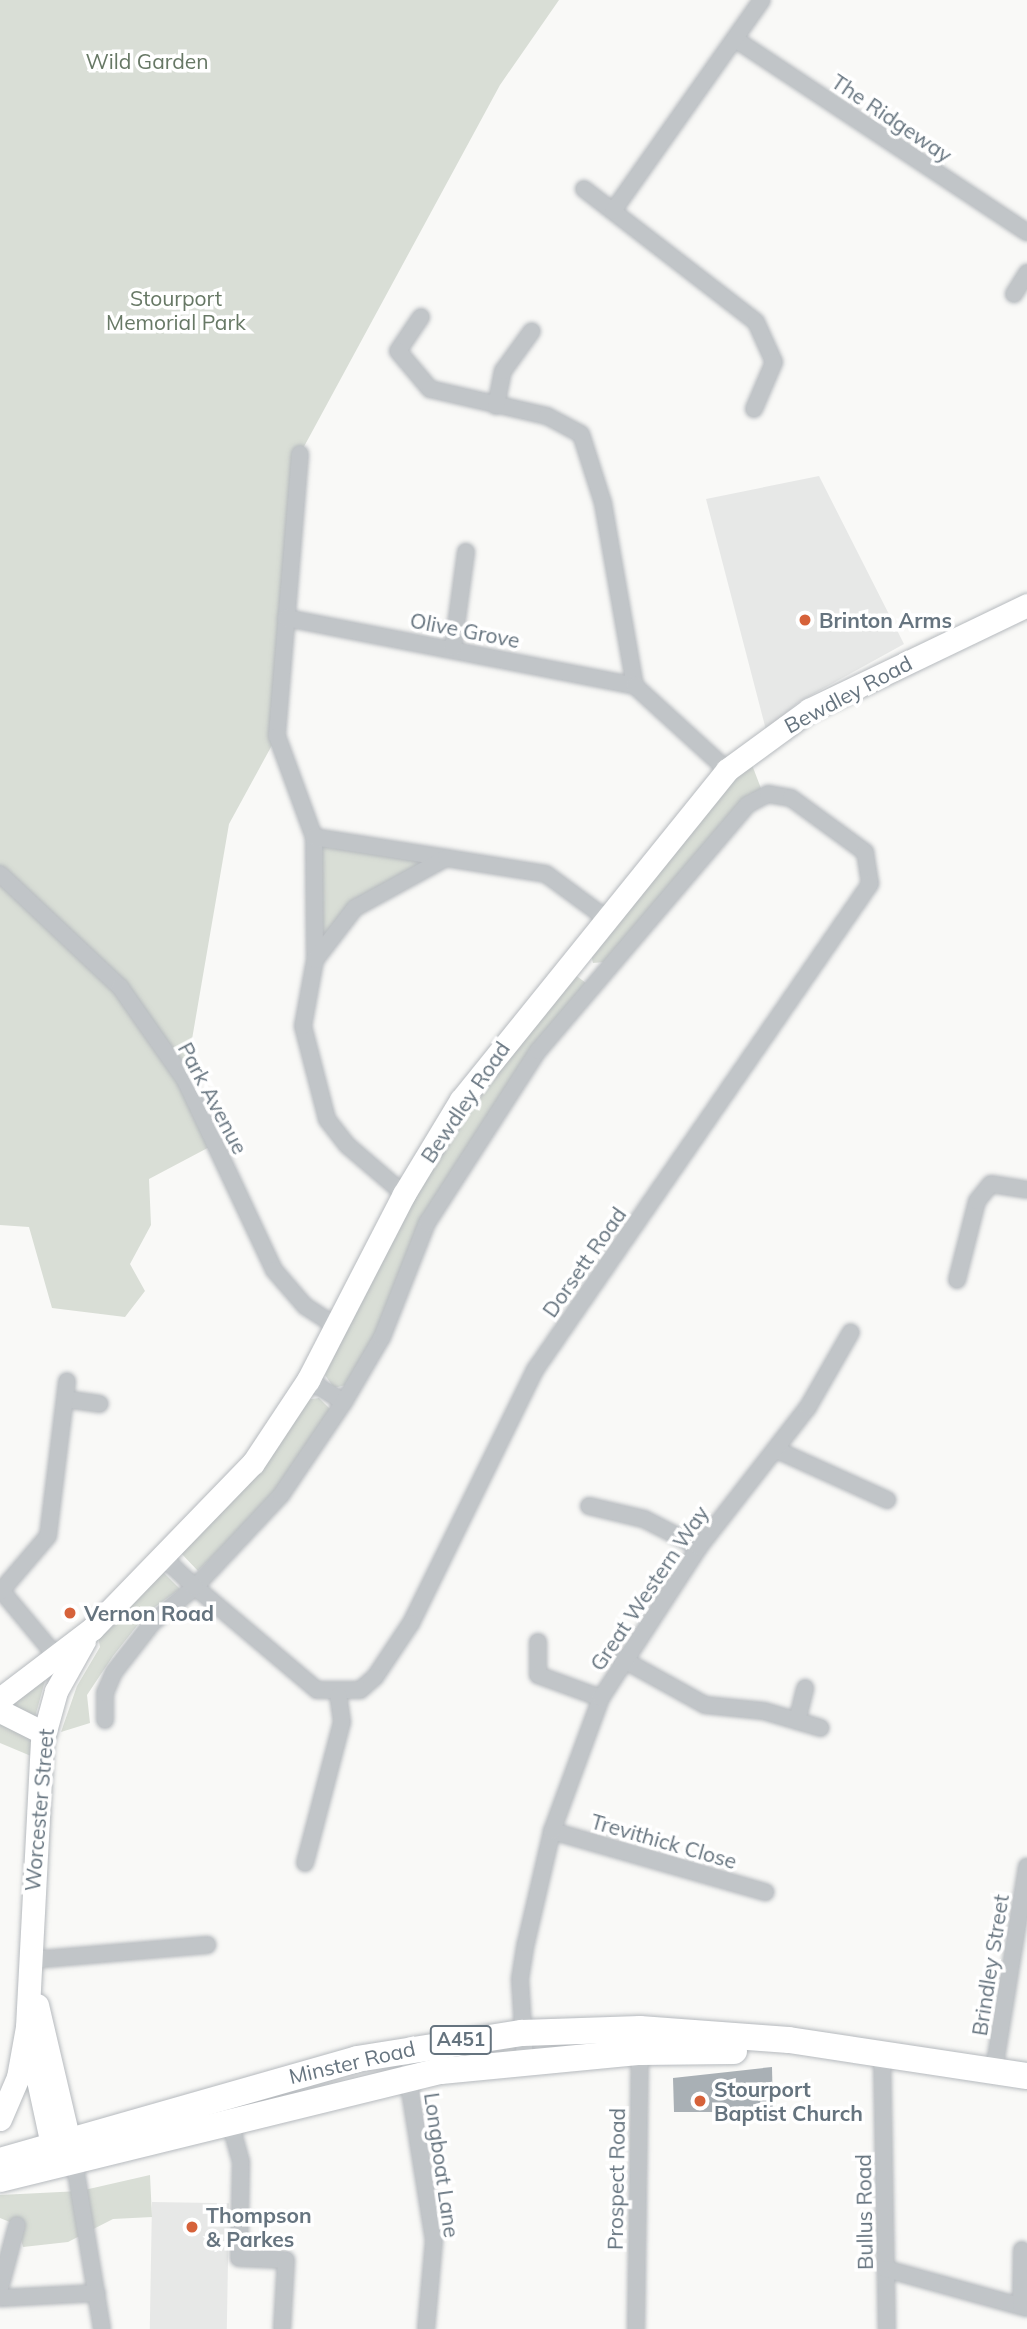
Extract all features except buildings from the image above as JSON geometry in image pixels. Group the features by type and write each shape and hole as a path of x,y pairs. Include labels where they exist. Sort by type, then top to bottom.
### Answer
{"main road":[{"name":"Bewdley Road","path":"0,1699 92,1629 164,1558 253,1463 308,1380 404,1194 461,1100 575,954 607,919 727,770 809,710 1027,605"},
{"name":"Worcester Street","path":"0,2119 18,2077 27,2027 44,1733 62,1675 92,1629"},
{"path":"0,1711 44,1733"},
{"name":"Worcester Street","path":"31,1960 67,2162"},
{"name":"Worcester Street","path":"27,2027 67,2162"},
{"name":"Minster Road","path":"0,2161 67,2162 222,2096 402,2050 522,2033 882,2052 1027,2076"},
{"name":"Minster Road","path":"0,2179 408,2077 525,2061 640,2041"}],"street":[{"path":"613,211 762,0"},
{"name":"The Ridgeway","path":"735,39 1027,232"},
{"path":"584,189 756,322 774,362 754,409"},
{"path":"1014,294 1027,274"},
{"path":"421,317 398,351 430,389 547,416 581,434 603,503 635,685 727,770"},
{"path":"496,406 503,371 532,331"},
{"path":"300,454 276,736 314,837 315,960 303,1026 327,1119 347,1145 404,1194"},
{"path":"453,648 467,552"},
{"name":"Olive Grove","path":"286,618 635,685"},
{"name":"Bewdley Road","path":"105,1720 104,1693 114,1672 153,1622 195,1587 281,1495 344,1402 382,1337 439,1202 538,1051 747,805 768,794 791,798 864,852"},
{"path":"314,837 545,874 607,919"},
{"name":"Dorsett Road","path":"338,1695 360,1690 375,1677 411,1623 535,1370 870,884 864,852"},
{"path":"315,960 355,908 446,858"},
{"name":"Park Avenue","path":"0,874 120,987 185,1080 274,1269 305,1306 336,1326"},
{"path":"575,954 601,976"},
{"path":"957,1280 977,1201 991,1184 1027,1190"},
{"name":"Great Western Way","path":"525,2061 522,2033 522,1967 552,1831 601,1698 622,1659 699,1547 777,1450 851,1332"},
{"path":"308,1380 344,1402"},
{"path":"55,1655 1,1590 48,1536 66,1381"},
{"path":"65,1399 100,1404"},
{"path":"777,1450 887,1500"},
{"path":"589,1506 644,1519 699,1547"},
{"path":"164,1558 317,1690 338,1695 342,1722 304,1863"},
{"path":"538,1642 537,1675 601,1698"},
{"path":"622,1659 705,1705 797,1721 821,1728"},
{"path":"797,1721 805,1688"},
{"name":"Trevithick Close","path":"552,1831 765,1892"},
{"name":"Brindley Street","path":"994,2070 1027,1867"},
{"path":"31,1960 207,1945"},
{"name":"Prospect Road","path":"636,2329 640,2041"},
{"name":"Longboat Lane","path":"402,2050 434,2240 426,2329"},
{"name":"Bullus Road","path":"882,2052 887,2329"},
{"path":"222,2096 241,2162 239,2258 286,2260 282,2329"},
{"path":"67,2162 97,2293 102,2329"},
{"path":"0,2288 18,2225"},
{"path":"886,2269 1024,2307 1023,2250"},
{"path":"0,2298 97,2293"}],"shaded area":[{"name":"Brinton Arms","path":"819,476 904,644 799,702 766,730 706,499"},
{"path":"152,2202 229,2203 227,2329 150,2329"}],"green space":[{"name":"Stourport Memorial Park","path":"0,0 559,0 500,85 300,454 277,736 229,824 185,1080 217,1143 149,1179 151,1225 130,1264 145,1291 125,1317 52,1308 29,1227 0,1225"},
{"path":"749,757 762,791 605,962 593,963 590,951"},
{"path":"314,837 446,858 355,908 315,960"},
{"path":"574,974 586,983 467,1147 378,1335 350,1384 334,1388 325,1375 411,1198 467,1104"},
{"path":"319,1398 332,1411 277,1492 198,1571 178,1550 304,1400"},
{"path":"160,1569 180,1589 148,1612 113,1656 87,1695 90,1723 61,1732 77,1686 100,1647 97,1631"},
{"path":"46,1677 35,1717 7,1703"},
{"path":"0,1722 32,1739 31,1756 0,1743"},
{"path":"150,2175 152,2217 113,2219 68,2242 23,2247 17,2225 0,2218 0,2195 80,2191"}],"place":[{"name":"Brinton Arms","path":"805,620"},
{"name":"Vernon Road","path":"70,1613"},
{"name":"Stourport Baptist Church","path":"700,2101"},
{"name":"Thompson & Parkes","path":"192,2227"}],"park label":[{"name":"Wild Garden","path":"147,61"}]}
